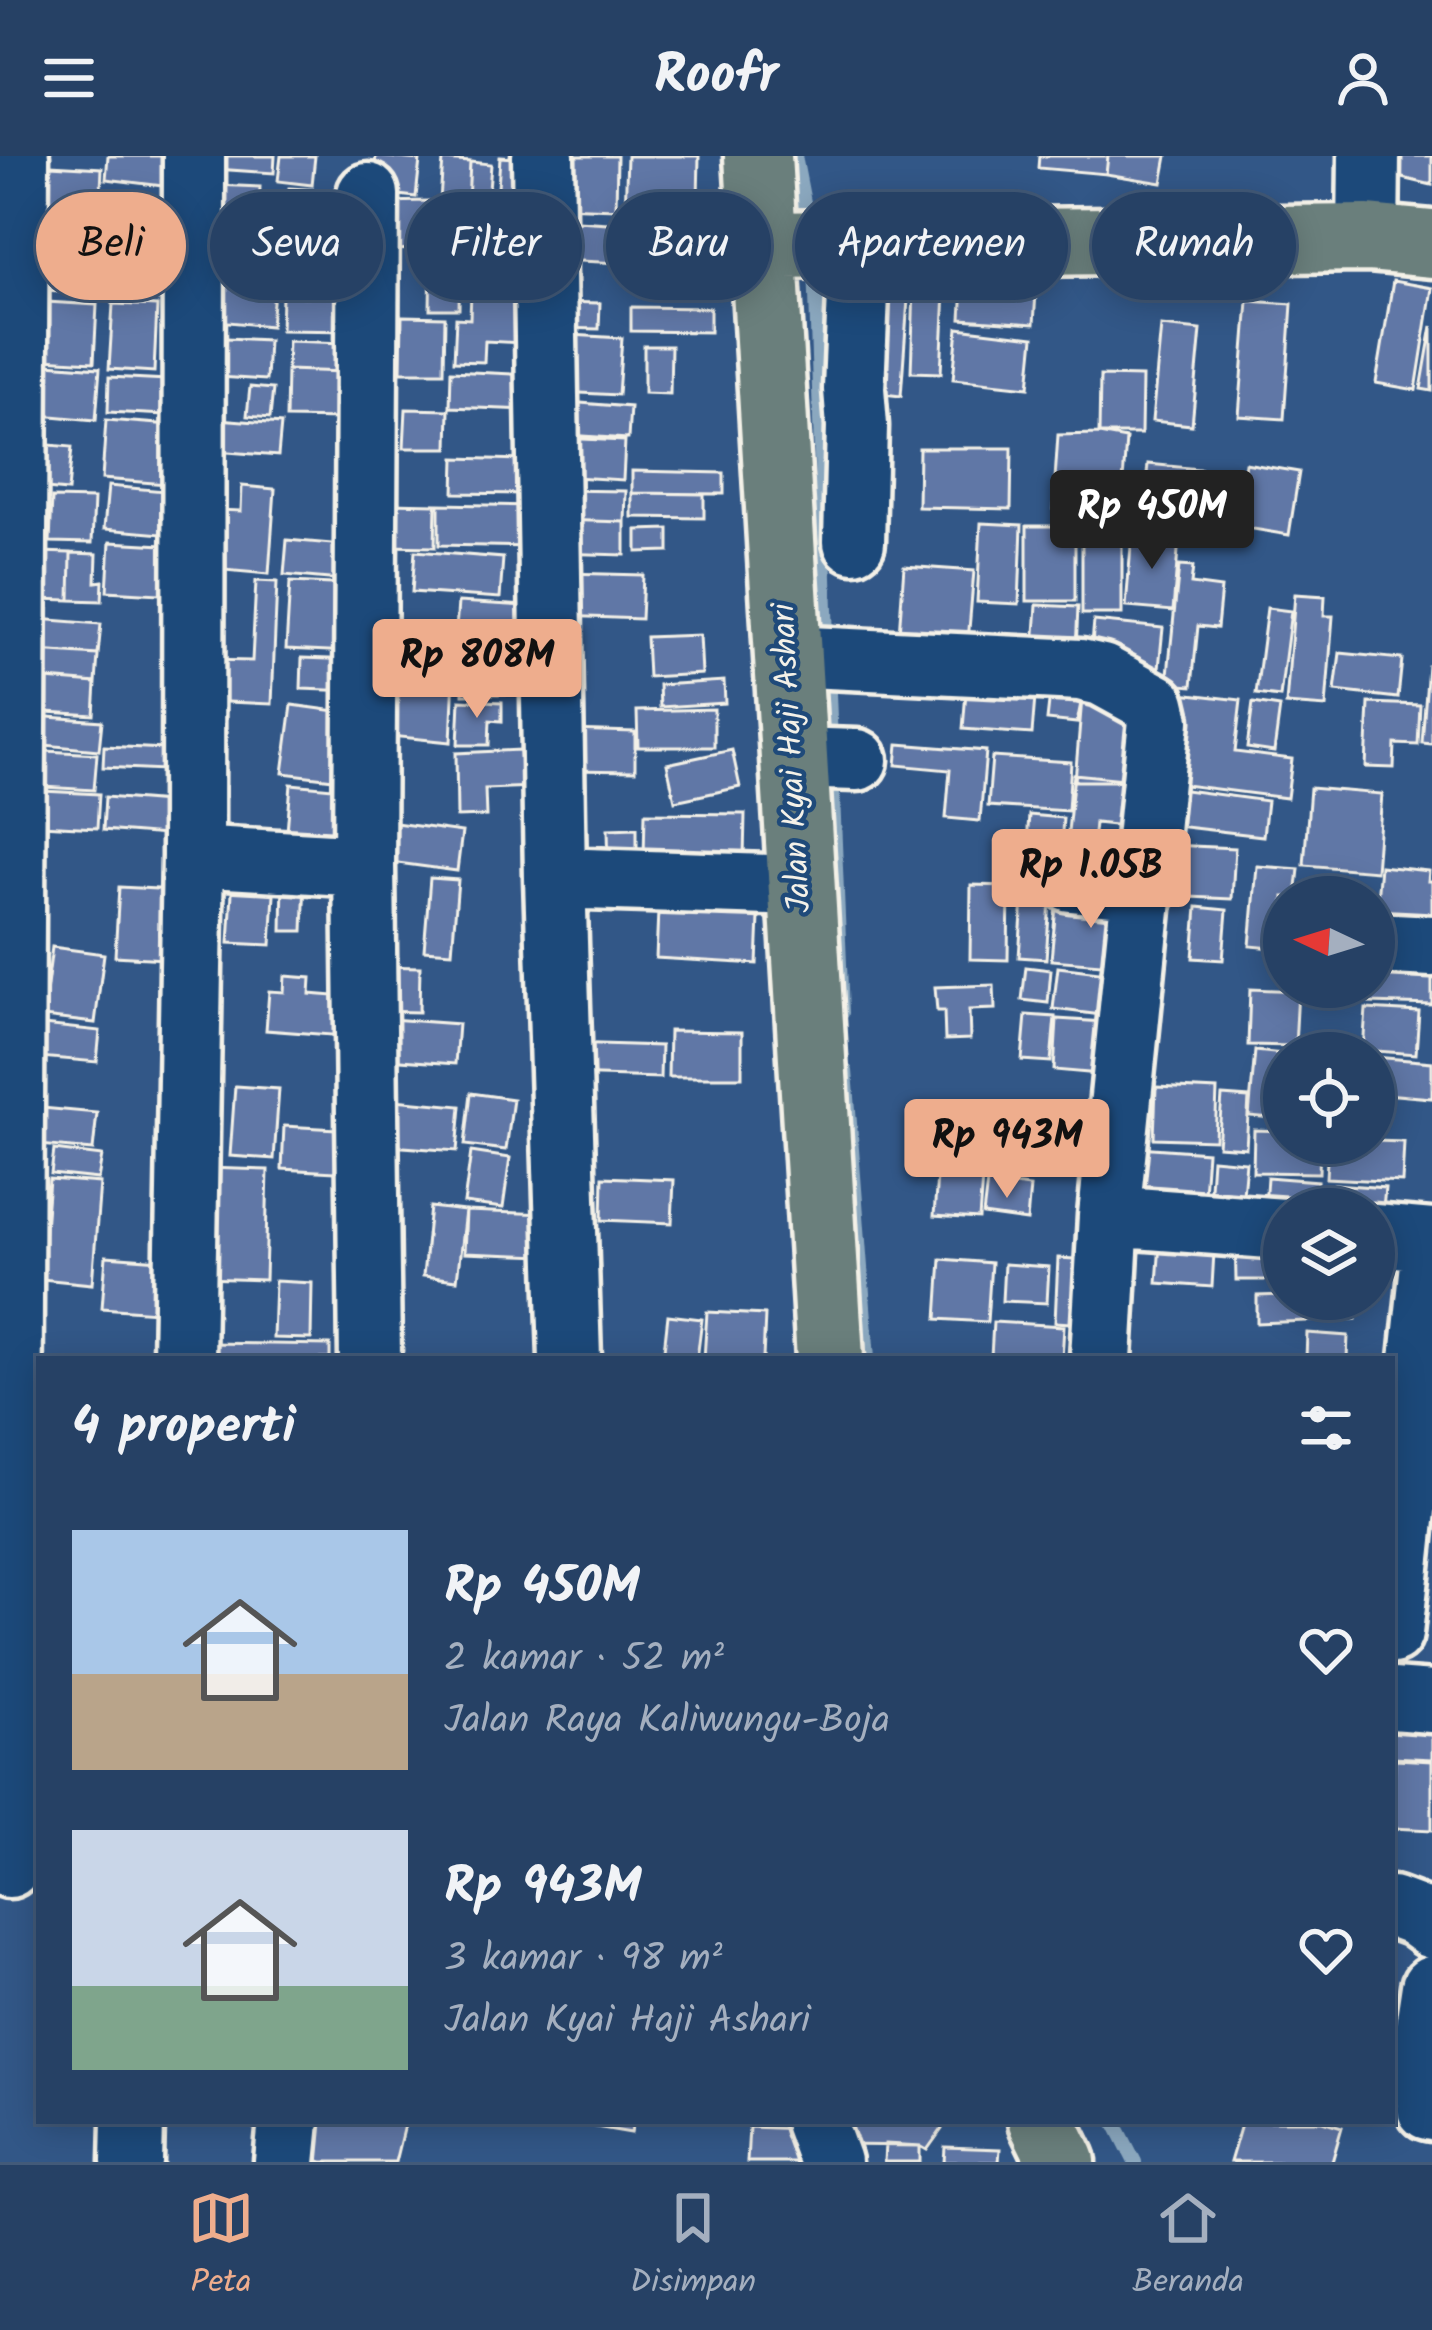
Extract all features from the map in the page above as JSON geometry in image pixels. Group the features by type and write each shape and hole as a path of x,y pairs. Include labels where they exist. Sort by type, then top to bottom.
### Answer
{"main road":[{"name":"Jalan Kyai Haji Ashari","path":"758,156 795,210"},
{"path":"1068,243 1400,241"},
{"name":"Jalan Kyai Haji Ashari","path":"818,300 814,657 822,759 800,886 830,1356"},
{"path":"1043,2124 1062,2162"}],"street":[{"path":"16,1868 18,156"},
{"path":"184,1356 193,856 194,156"},
{"path":"543,156 555,878 570,1356"},
{"path":"1369,156 1400,241"},
{"path":"367,300 364,866 370,1356"},
{"path":"832,300 854,388 816,425 854,542"},
{"path":"814,657 1079,670 1102,675 1155,704 1159,721 1109,1216 1101,1356"},
{"path":"193,856 364,866"},
{"path":"555,878 800,886"},
{"path":"1071,881 1142,888"},
{"path":"1395,944 1432,946"},
{"path":"1109,1216 1263,1227"},
{"path":"1395,1237 1432,1240"},
{"path":"1395,1599 1414,1387 1432,1255"},
{"path":"1395,1699 1432,1702"},
{"path":"1395,1908 1432,1928"},
{"path":"1417,2109 1432,1988"},
{"path":"132,2162 134,2124"},
{"path":"285,2162 289,2124"},
{"path":"816,2124 830,2162"}],"building":[{"path":"108,156 174,156 171,187 106,179"},
{"path":"203,156 275,156 274,173 202,168"},
{"path":"281,156 315,156 312,185 278,181"},
{"path":"376,156 420,160 417,192 407,192 407,196 372,192"},
{"path":"560,156 617,156 616,192 606,192 606,209 582,208 582,192 559,192"},
{"path":"627,156 699,156 698,192 626,192"},
{"path":"1039,156 1108,156 1106,174 1038,168"},
{"path":"1108,156 1167,156 1162,183 1106,174"},
{"path":"1369,156 1432,156 1432,185 1369,170"},
{"path":"500,157 531,159 528,192 498,192"},
{"path":"443,160 470,162 468,192 441,192"},
{"path":"470,162 491,164 489,192 468,192"},
{"path":"50,165 102,168 101,192 48,192"},
{"path":"215,185 260,187 260,192 215,192"},
{"path":"289,188 353,192 289,192"},
{"path":"407,201 407,250 385,250 384,202"},
{"path":"582,221 606,223 606,262 582,261"},
{"path":"210,273 210,300 273,300 271,326 206,320"},
{"path":"1393,281 1432,288 1416,390 1376,383"},
{"path":"282,300 355,300 354,331 281,330"},
{"path":"430,300 459,300 459,309 430,309"},
{"path":"471,300 523,300 521,343 485,341 484,362 454,361 456,318 470,319"},
{"path":"860,300 908,300 901,396 857,391"},
{"path":"914,300 945,300 941,373 911,372"},
{"path":"962,300 1036,300 1034,324 961,319"},
{"path":"29,301 97,305 94,362 25,358"},
{"path":"1248,301 1292,304 1284,419 1239,416"},
{"path":"555,302 600,303 599,329 555,328"},
{"path":"113,304 157,306 154,372 109,369"},
{"path":"631,307 710,308 710,332 631,331"},
{"path":"402,316 445,317 444,372 401,372"},
{"path":"1161,326 1201,330 1192,425 1152,421"},
{"path":"1432,326 1432,391 1421,389"},
{"path":"958,328 1034,337 1029,387 953,379"},
{"path":"553,334 622,338 618,395 561,392"},
{"path":"205,337 268,340 266,380 203,376"},
{"path":"288,341 344,343 344,372 287,370"},
{"path":"644,346 671,346 670,394 644,393"},
{"path":"33,363 100,368 96,420 29,414"},
{"path":"287,370 344,372 343,419 286,418"},
{"path":"451,371 531,375 529,410 450,407"},
{"path":"1100,376 1142,377 1141,434 1099,434"},
{"path":"109,377 167,380 165,415 108,412"},
{"path":"250,387 273,389 270,418 247,416"},
{"path":"555,401 630,407 628,439 568,435"},
{"path":"406,409 449,410 448,448 404,448"},
{"path":"205,418 281,424 278,456 203,450"},
{"path":"106,420 184,426 180,485 102,479"},
{"path":"1058,435 1126,439 1123,482 1082,480 1080,510 1053,509"},
{"path":"560,438 625,441 623,480 558,476"},
{"path":"28,443 72,447 68,491 24,487"},
{"path":"919,448 1012,448 1011,509 918,507"},
{"path":"455,458 526,460 526,494 454,493"},
{"path":"1245,463 1299,472 1289,535 1235,526"},
{"path":"1148,464 1240,473 1235,526 1143,518"},
{"path":"632,471 724,473 724,494 632,493"},
{"path":"108,486 177,492 173,535 104,529"},
{"path":"242,486 275,489 269,574 212,569 217,510 241,511"},
{"path":"557,490 626,491 625,522 556,520"},
{"path":"632,493 704,494 704,518 632,517"},
{"path":"52,498 94,499 92,543 50,542"},
{"path":"387,503 436,504 435,547 386,546"},
{"path":"439,504 533,506 531,547 439,545"},
{"path":"556,520 625,522 625,555 555,553"},
{"path":"981,523 1022,525 1019,604 977,602"},
{"path":"1027,526 1075,526 1075,601 1027,601"},
{"path":"669,529 669,551 637,552 637,530"},
{"path":"1132,534 1179,538 1173,611 1126,607"},
{"path":"1082,535 1122,535 1122,614 1082,614"},
{"path":"287,540 355,546 352,581 284,575"},
{"path":"110,542 181,546 178,595 107,591"},
{"path":"415,551 503,558 500,598 412,592"},
{"path":"38,552 71,553 70,600 36,599"},
{"path":"71,553 97,554 96,582 103,581 102,601 70,600"},
{"path":"904,566 974,571 967,653 898,648"},
{"path":"1179,566 1193,567 1191,584 1221,588 1217,628 1198,626 1192,686 1167,684"},
{"path":"564,573 643,575 641,619 562,616"},
{"path":"256,581 277,582 272,704 204,701 207,660 252,661"},
{"path":"290,582 353,585 350,652 286,649"},
{"path":"1295,594 1325,596 1324,616 1333,616 1326,707 1286,704"},
{"path":"458,602 527,606 524,649 455,644"},
{"path":"1037,605 1078,607 1076,651 1034,648"},
{"path":"1267,608 1291,611 1280,697 1256,694"},
{"path":"38,619 101,624 98,655 36,651"},
{"path":"1094,621 1163,628 1157,688 1091,655"},
{"path":"700,635 702,674 648,677 646,637"},
{"path":"36,651 98,655 96,683 34,678"},
{"path":"1340,653 1402,659 1398,698 1335,691"},
{"path":"302,658 356,660 355,691 301,689"},
{"path":"500,659 531,659 532,693 500,694"},
{"path":"500,659 500,694 463,694 463,660"},
{"path":"1428,666 1432,666 1432,744 1422,743"},
{"path":"968,667 1037,673 1032,734 963,729"},
{"path":"423,673 454,674 451,742 370,734 386,687 423,689"},
{"path":"34,678 96,683 94,715 31,711"},
{"path":"724,681 725,703 660,707 659,685"},
{"path":"1051,685 1082,698 1077,723 1047,720"},
{"path":"1172,692 1241,700 1235,752 1292,759 1287,798 1161,782"},
{"path":"1082,698 1152,709 1145,781 1075,781"},
{"path":"460,700 502,702 502,721 490,720 489,745 458,745"},
{"path":"1253,703 1280,707 1274,752 1247,748"},
{"path":"1369,703 1420,705 1418,745 1395,744 1394,768 1366,767"},
{"path":"292,705 351,713 342,780 283,773"},
{"path":"714,709 714,747 638,747 637,711"},
{"path":"35,716 102,721 99,750 33,744"},
{"path":"569,730 635,732 635,771 569,770"},
{"path":"898,744 986,751 980,821 946,818 950,770 896,765"},
{"path":"104,746 185,750 184,771 103,767"},
{"path":"29,750 97,754 94,790 27,786"},
{"path":"520,750 521,768 534,767 535,787 485,789 486,816 457,817 456,753"},
{"path":"732,750 740,787 675,801 667,764"},
{"path":"992,757 1071,762 1068,811 988,806"},
{"path":"1074,774 1145,781 1142,828 1095,823 1092,854 1066,851"},
{"path":"291,784 354,790 348,849 286,844"},
{"path":"1163,787 1267,801 1263,836 1158,824"},
{"path":"1310,788 1382,794 1376,871 1304,865"},
{"path":"24,790 99,794 97,828 22,824"},
{"path":"105,797 167,802 165,835 103,830"},
{"path":"645,813 745,814 744,859 644,857"},
{"path":"1029,815 1063,818 1059,873 1025,871"},
{"path":"388,822 462,832 457,871 383,861"},
{"path":"637,828 637,870 609,870 608,829"},
{"path":"1170,845 1235,848 1232,899 1167,896"},
{"path":"1257,866 1299,869 1298,876 1263,876 1263,947 1250,946"},
{"path":"1380,866 1429,871 1432,929 1395,933 1395,876 1379,876"},
{"path":"233,876 275,878 271,945 229,943"},
{"path":"283,878 305,879 303,931 282,931"},
{"path":"430,878 458,880 452,952 424,950"},
{"path":"971,885 1009,886 1008,960 970,959"},
{"path":"1024,885 1051,886 1046,959 1019,957"},
{"path":"119,887 176,890 182,960 115,956"},
{"path":"1057,895 1132,902 1126,966 1051,960"},
{"path":"1197,907 1227,910 1223,960 1193,958"},
{"path":"658,911 759,917 757,964 656,958"},
{"path":"52,947 104,954 95,1023 43,1017"},
{"path":"1395,959 1432,960 1432,1005 1395,1004"},
{"path":"374,966 420,967 419,1012 373,1011"},
{"path":"1026,967 1051,970 1048,1003 1022,1000"},
{"path":"1058,967 1124,975 1118,1017 1053,1009"},
{"path":"285,976 311,978 310,994 347,997 344,1036 266,1030 269,991 284,992"},
{"path":"994,985 995,1009 969,1010 970,1039 945,1040 944,1011 937,1011 935,987"},
{"path":"1250,989 1263,990 1263,1008 1297,1008 1296,1032 1263,1032 1263,1045 1248,1045"},
{"path":"1366,1009 1419,1012 1416,1054 1395,1052 1395,1032 1364,1032"},
{"path":"1026,1015 1055,1017 1051,1062 1022,1060"},
{"path":"390,1019 458,1024 455,1064 387,1059"},
{"path":"1057,1019 1104,1022 1100,1074 1054,1070"},
{"path":"43,1025 100,1031 97,1062 39,1057"},
{"path":"669,1031 742,1032 742,1077 668,1077"},
{"path":"569,1043 661,1046 660,1078 568,1075"},
{"path":"1255,1051 1263,1052 1263,1117 1249,1116"},
{"path":"1395,1059 1432,1062 1432,1098 1395,1095"},
{"path":"235,1086 279,1089 274,1159 230,1156"},
{"path":"1156,1087 1217,1090 1215,1140 1154,1138"},
{"path":"471,1093 513,1099 506,1150 465,1145"},
{"path":"1222,1096 1249,1098 1246,1148 1218,1146"},
{"path":"394,1100 461,1106 457,1151 390,1146"},
{"path":"42,1108 97,1113 93,1150 39,1145"},
{"path":"284,1126 355,1130 353,1173 282,1169"},
{"path":"1254,1130 1263,1130 1263,1164 1319,1164 1319,1173 1253,1172"},
{"path":"1395,1142 1404,1142 1402,1182 1326,1178 1327,1164 1395,1164"},
{"path":"1138,1147 1207,1152 1203,1208 1134,1204"},
{"path":"54,1150 102,1156 98,1179 51,1174"},
{"path":"471,1152 510,1158 503,1208 464,1203"},
{"path":"1212,1159 1246,1162 1242,1206 1209,1203"},
{"path":"206,1168 268,1170 265,1280 202,1278"},
{"path":"937,1176 982,1179 979,1219 934,1216"},
{"path":"603,1177 674,1180 672,1223 602,1220"},
{"path":"1267,1177 1317,1181 1316,1188 1266,1188"},
{"path":"49,1179 100,1183 92,1284 41,1279"},
{"path":"987,1182 1030,1187 1027,1221 983,1215"},
{"path":"1334,1184 1385,1188 1334,1188"},
{"path":"430,1207 465,1211 457,1280 423,1276"},
{"path":"466,1211 546,1214 545,1256 464,1253"},
{"path":"1161,1231 1215,1234 1212,1287 1157,1283"},
{"path":"1263,1235 1263,1280 1236,1280 1235,1236"},
{"path":"106,1256 174,1261 170,1313 102,1308"},
{"path":"1058,1258 1091,1260 1088,1324 1055,1322"},
{"path":"941,1259 991,1263 987,1322 937,1319"},
{"path":"1004,1264 1049,1267 1047,1303 1002,1301"},
{"path":"275,1281 312,1283 311,1339 273,1338"},
{"path":"1257,1296 1263,1296 1263,1320 1331,1320 1257,1323"},
{"path":"707,1312 765,1315 763,1356 704,1356"},
{"path":"668,1315 702,1319 697,1356 663,1356"},
{"path":"993,1322 1064,1326 1062,1356 991,1356"},
{"path":"1307,1333 1348,1336 1347,1356 1306,1356"},
{"path":"208,1343 330,1345 330,1356 208,1356"},
{"path":"1395,1722 1432,1723 1432,1759 1395,1757"},
{"path":"1395,1759 1432,1761 1432,1830 1395,1828"},
{"path":"310,2124 404,2124 395,2162 322,2162 305,2156"},
{"path":"578,2124 632,2124 631,2133"},
{"path":"841,2124 940,2124 942,2129 927,2150 839,2145"},
{"path":"1241,2124 1342,2127 1332,2162 1230,2162"},
{"path":"749,2127 801,2129 800,2162 747,2162"},
{"path":"885,2144 920,2146 920,2162 884,2162"},
{"path":"945,2147 1000,2149 999,2162 944,2162"}],"waterway":[{"path":"795,156 802,192"},
{"path":"816,300 827,641"},
{"path":"828,669 831,743"},
{"path":"832,771 842,1013"},
{"path":"846,1071 868,1356"},
{"path":"1116,2124 1135,2162"}]}
